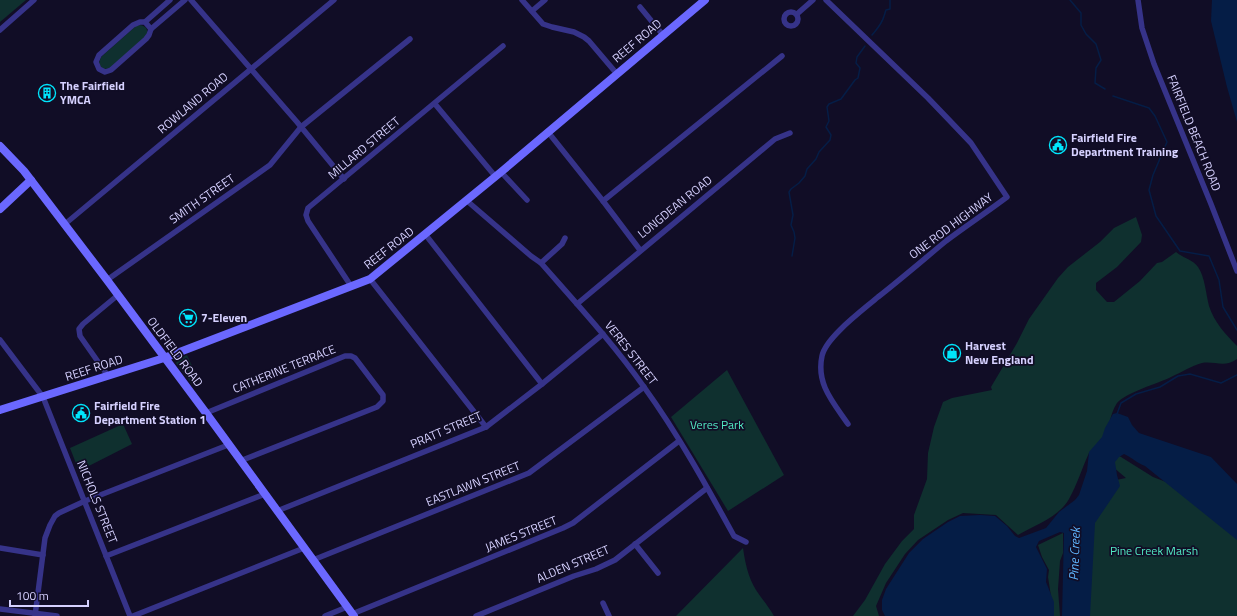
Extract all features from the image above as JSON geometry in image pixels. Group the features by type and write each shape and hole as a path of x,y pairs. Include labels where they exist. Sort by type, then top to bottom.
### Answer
{"street":[{"path":"0,30 34,0"},
{"path":"170,0 145,22 135,24 99,54 96,60 98,67 103,71 108,72 111,70 146,39 151,29 185,0"},
{"path":"190,0 301,127 344,179"},
{"name":"ROWLAND ROAD","path":"65,224 334,0"},
{"path":"522,0 540,21 546,25 574,32 584,37 617,74"},
{"path":"532,12 545,0"},
{"name":"REEF ROAD","path":"0,410 164,358 370,279 498,174 705,0"},
{"path":"796,14 813,0"},
{"name":"ONE ROD HIGHWAY","path":"826,0 951,122 970,143 1007,197 926,257 858,314 830,341 822,354 822,378 826,392 848,424"},
{"name":"FAIRFIELD BEACH ROAD","path":"1138,0 1142,28 1154,64 1237,271"},
{"path":"640,6 663,35"},
{"path":"145,22 151,29"},
{"name":"SMITH STREET","path":"107,280 270,165 301,127 410,39"},
{"name":"MILLARD STREET","path":"351,286 308,221 306,215 307,210 504,46"},
{"path":"603,201 782,56"},
{"path":"435,104 498,174 527,200"},
{"path":"548,132 640,250"},
{"name":"LONGDEAN ROAD","path":"577,304 775,139 790,133"},
{"name":"OLDFIELD ROAD","path":"0,146 31,180 65,224 206,413 353,615"},
{"path":"0,209 31,180"},
{"name":"VERES STREET","path":"466,200 540,263 603,334 644,387 679,441 734,536 746,542"},
{"path":"425,234 542,384"},
{"path":"540,263 562,244 565,238"},
{"path":"370,279 486,427"},
{"path":"108,376 80,336 78,329 118,295"},
{"name":"PRATT STREET","path":"277,511 486,427 603,334"},
{"name":"NICHOLS STREET","path":"0,340 43,396 131,616"},
{"name":"CATHERINE TERRACE","path":"206,413 348,355 355,358 383,395 383,401 377,407 240,461"},
{"name":"EASTLAWN STREET","path":"313,560 529,473 644,387"},
{"name":"JAMES STREET","path":"353,615 563,528 572,523 679,441"},
{"path":"35,614 47,531 52,520 59,513 84,501 228,445"},
{"name":"ALDEN STREET","path":"476,616 574,576 596,569 615,560 707,488"},
{"path":"106,556 265,494"},
{"path":"636,544 658,573"},
{"path":"0,548 43,555"},
{"path":"131,616 304,548"},
{"path":"603,603 609,616"},
{"path":"325,616 347,607"},
{"path":"0,608 57,616"}],"green space":[{"path":"0,0 26,0 0,22"},
{"path":"140,25 146,28 147,35 110,68 104,69 101,67 99,63 101,57 136,26"},
{"name":"Pine Creek Marsh","path":"1136,217 1142,235 1141,242 1117,267 1096,283 1096,290 1107,302 1114,302 1140,281 1157,263 1162,262 1176,252 1193,262 1198,267 1204,281 1211,312 1221,328 1237,346 1237,359 1233,362 1224,364 1198,364 1121,399 1117,403 1112,413 1105,447 1153,477 1166,482 1237,537 1237,616 1086,616 1092,520 1111,481 1126,478 1113,467 1089,453 1069,499 1053,516 1018,535 996,515 963,513 948,520 918,540 905,554 886,583 876,606 879,616 853,616 865,600 885,564 902,541 914,529 914,515 927,479 928,453 934,427 943,402 952,398 992,390 991,387 1017,343 1029,319 1058,278 1068,267 1100,242 1114,228"},
{"path":"187,355 199,381 192,384 176,363 179,359"},
{"name":"Veres Park","path":"727,370 784,475 728,511 671,417"},
{"path":"123,424 132,444 79,471 70,448"},
{"path":"1063,533 1063,553 1060,561 1058,589 1060,616 1052,616 1053,609 1048,577 1049,570 1038,545"},
{"path":"743,548 751,580 774,616 676,616"}],"water":[{"path":"1212,0 1237,0 1237,122 1211,21"},
{"name":"Pine Creek","path":"1117,413 1128,417 1132,425 1139,433 1211,457 1237,484 1237,540 1145,466 1124,454 1115,462 1120,486 1095,523 1090,616 1062,616 1064,533 1060,532 1039,541 1036,547 1047,569 1046,582 1054,602 1054,616 885,616 882,610 882,600 886,589 909,553 923,539 948,522 960,516 995,516 1007,526 1015,536 1019,538 1046,528 1059,512 1075,500 1079,495 1087,471 1089,452 1102,437 1113,414"}],"waterway":[{"path":"872,35 881,24 886,10 890,9 890,0"},
{"path":"1070,0 1081,13 1081,25 1086,34 1096,44 1101,60 1096,68 1095,83 1105,89"},
{"path":"792,256 795,238 791,225 793,215 789,192 805,176 807,169 830,140 831,135 826,127 829,121 827,107 829,104 841,99 858,78 860,68 856,63 857,57 865,46"},
{"path":"1113,96 1149,108 1155,116 1167,142 1153,175 1149,190 1156,216 1180,251 1209,256 1219,280 1223,307 1237,330"},
{"path":"1117,414 1121,403 1136,394 1160,387 1178,376 1190,374 1221,383 1237,375"}],"place":[{"name":"The Fairfield YMCA","path":"47,93"},
{"name":"Fairfield Fire Department Training","path":"1058,145"},
{"name":"7-Eleven","path":"188,318"},
{"name":"Harvest New England","path":"952,353"},
{"name":"Fairfield Fire Department Station 1","path":"81,413"}]}
